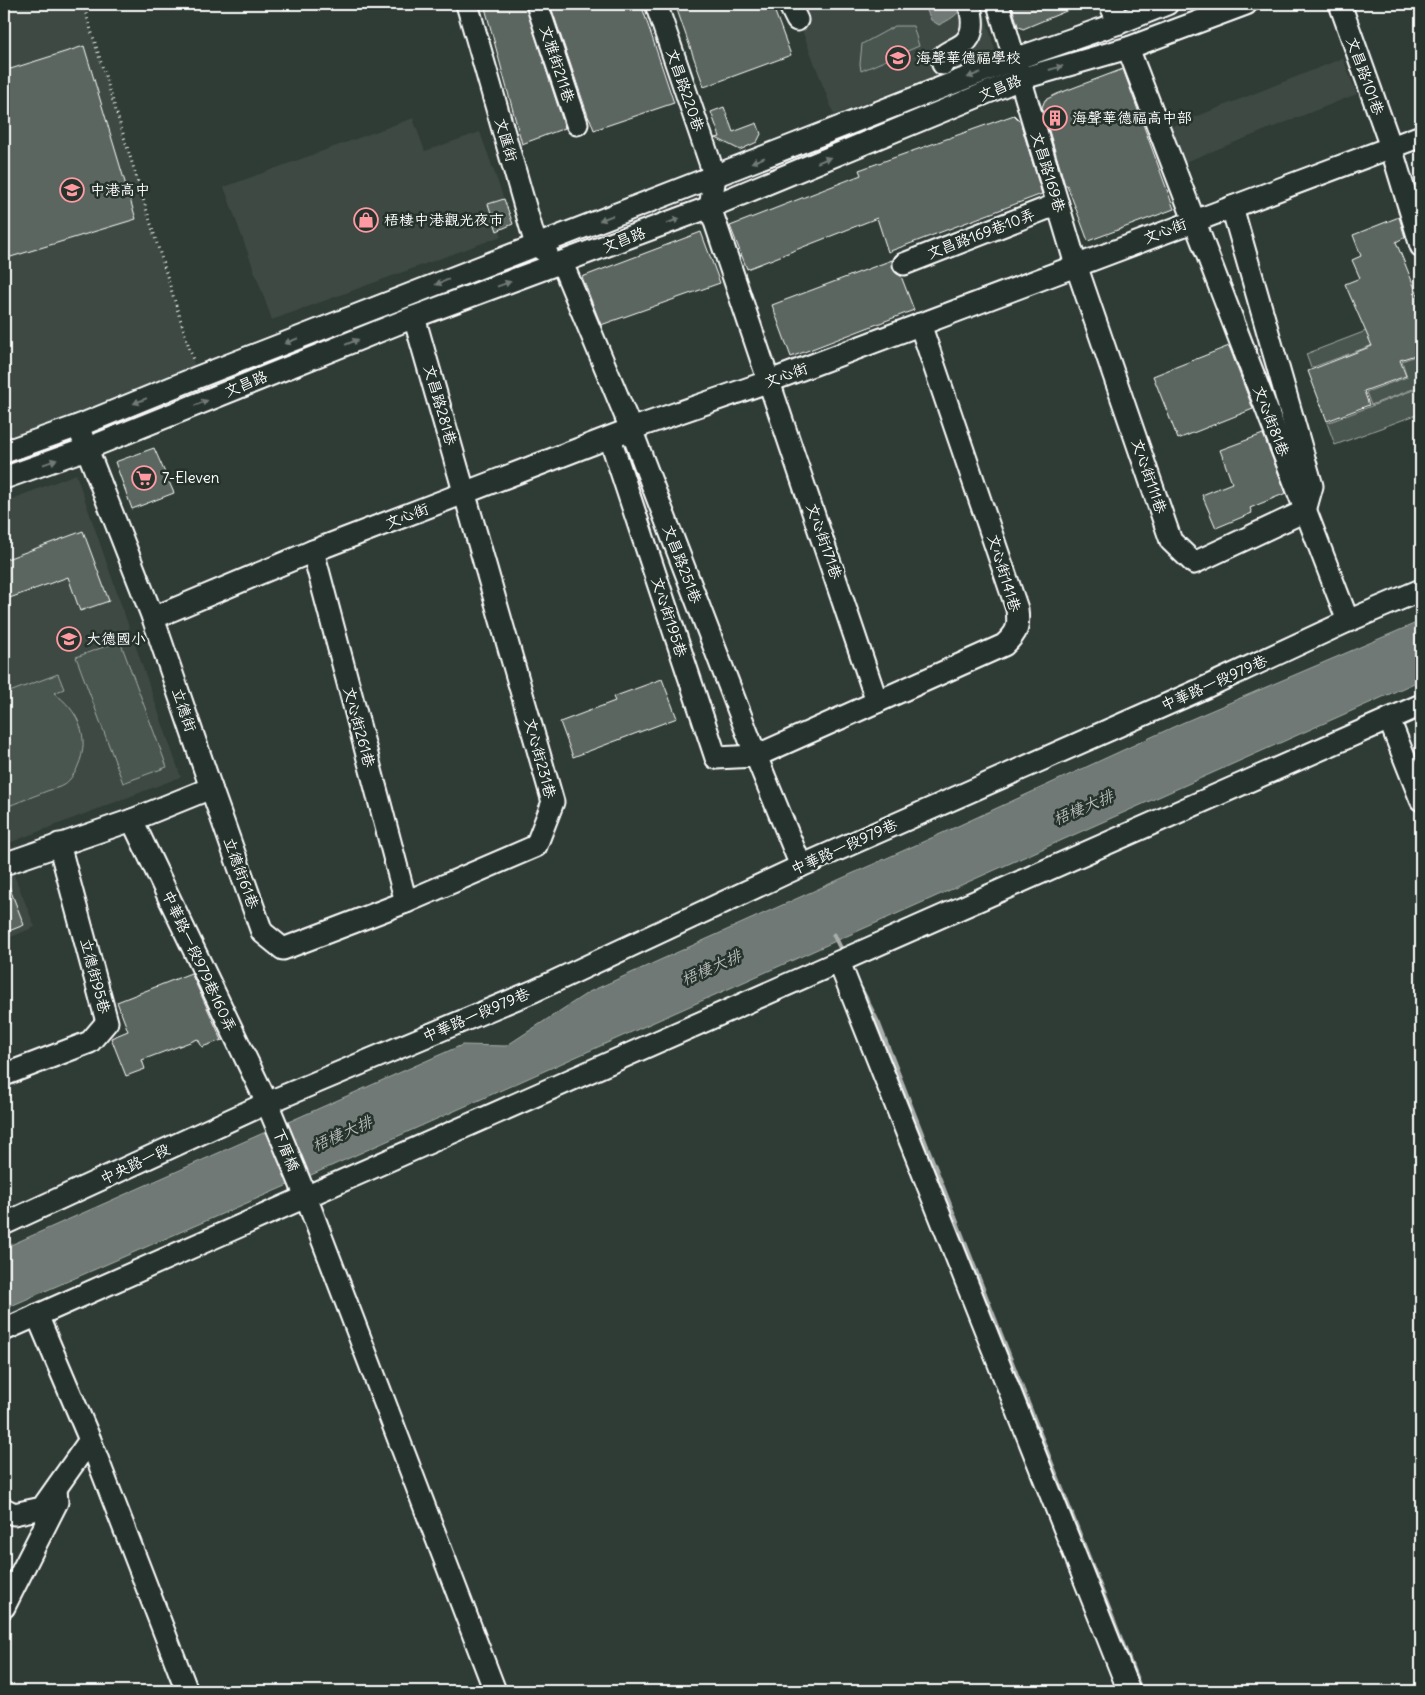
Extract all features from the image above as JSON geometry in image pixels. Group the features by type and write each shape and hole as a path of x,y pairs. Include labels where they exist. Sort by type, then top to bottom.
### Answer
{"street":[{"name":"文匯街","path":"467,4 536,245"},
{"name":"文雅街211巷","path":"537,4 577,124"},
{"name":"文昌路220巷","path":"656,4 715,177"},
{"path":"943,64 942,56 964,44 972,33 973,18 969,4"},
{"name":"文昌路169巷","path":"998,4 1076,265"},
{"name":"文昌路","path":"4,478 86,449 414,317 710,207 1018,69 1114,13 1168,4"},
{"name":"文昌路","path":"4,452 78,426 198,377 715,177 1018,69 1128,48 1246,4"},
{"name":"文昌路101巷","path":"1340,4 1391,148 1421,246"},
{"name":"文心街81巷","path":"1128,48 1348,621"},
{"name":"文心街","path":"153,618 313,552 631,429 770,381 1421,136"},
{"path":"710,207 715,177"},
{"name":"文昌路169巷10弄","path":"904,264 1058,204"},
{"name":"文心街171巷","path":"710,207 877,702"},
{"path":"1232,207 1312,486 1305,511"},
{"path":"536,245 562,263"},
{"name":"文昌路251巷","path":"562,263 631,429 756,756 801,866"},
{"name":"文心街111巷","path":"1076,265 1171,541 1194,564 1305,511"},
{"name":"文昌路281巷","path":"414,317 465,493"},
{"name":"文心街141巷","path":"756,756 1004,644 1015,635 1018,624 1017,609 920,324"},
{"name":"立德街","path":"78,426 153,618 211,788"},
{"name":"文心街195巷","path":"610,438 716,758 756,756"},
{"name":"文心街231巷","path":"284,949 406,902 536,846 554,802 465,493"},
{"name":"文心街261巷","path":"313,552 406,902"},
{"name":"中華路一段979巷","path":"267,1103 534,991 801,866 1421,590"},
{"path":"4,1330 1421,705"},
{"path":"1390,719 1421,800"},
{"path":"4,864 132,820 211,788"},
{"name":"立德街61巷","path":"211,788 262,932 284,949"},
{"name":"中華路一段979巷160弄","path":"132,820 267,1103"},
{"name":"立德街95巷","path":"4,1075 90,1042 107,1022 59,844"},
{"path":"839,962 1129,1691"},
{"name":"下厝橋","path":"267,1103 306,1197 495,1691"},
{"name":"中央路一段","path":"4,1224 267,1103"},
{"path":"37,1315 90,1440 188,1691"},
{"path":"4,1509 14,1514 42,1508 90,1440"},
{"path":"4,1607 57,1502 56,1488"}],"path":[{"path":"83,4 198,377"}],"shaded area":[{"name":"中港高中","path":"4,4 83,4 198,377 4,445"},
{"name":"海聲華德福學校","path":"792,4 982,4 996,53 834,115"},
{"path":"895,26 913,26 919,46 861,71 862,44"},
{"path":"1343,58 1357,94 1178,165 1165,129"},
{"name":"梧棲中港觀光夜市","path":"413,118 425,151 480,132 504,199 491,205 502,236 272,320 224,187"},
{"path":"1421,310 1421,327 1311,368 1306,354"},
{"path":"1418,355 1421,356 1421,386 1371,405 1366,392 1407,377 1402,361"},
{"path":"1421,387 1421,413 1335,445 1327,423"},
{"name":"大德國小","path":"76,474 181,777 4,845 4,502"},
{"path":"120,641 167,767 123,783 76,657"},
{"path":"58,674 64,689 54,693 70,708 80,725 83,745 82,755 77,768 71,778 63,785 4,808 4,694"},
{"path":"13,872 35,927 4,940 4,876"}],"water":[{"path":"931,4 962,4 963,6 955,15 939,25 931,20 927,11"},
{"name":"梧棲大排","path":"1421,621 1421,680 311,1175 4,1309 4,1248 462,1045 506,1046 589,992 1182,723"}],"building":[{"path":"484,4 525,4 565,128 522,144"},
{"path":"550,4 641,4 674,103 594,130"},
{"path":"675,4 772,4 791,55 704,87"},
{"path":"1011,4 1083,4 1023,29 1018,26"},
{"path":"84,46 136,219 4,259 4,71"},
{"path":"1123,69 1174,209 1088,241 1067,185 1065,185 1042,107 1045,100 1057,94"},
{"path":"724,107 733,132 757,123 761,134 757,142 740,150 716,138 720,137 711,112"},
{"path":"1014,115 1020,121 1042,194 888,252 877,218 747,269 730,226 861,175 859,170"},
{"path":"504,199 513,224 497,231 488,204"},
{"path":"1399,217 1405,237 1396,242 1421,303 1421,353 1400,360 1406,376 1364,391 1369,405 1327,421 1308,371 1372,346 1345,284 1360,278 1352,260 1361,256 1353,235"},
{"path":"701,232 720,283 601,325 582,277"},
{"path":"892,260 893,269 901,276 914,310 791,357 772,305"},
{"path":"1229,346 1253,409 1178,439 1153,376"},
{"path":"1263,434 1286,493 1250,508 1252,513 1216,528 1202,495 1232,483 1220,450"},
{"name":"7-Eleven","path":"154,448 174,493 132,509 115,462"},
{"path":"83,531 109,601 80,611 68,577 4,600 4,560"},
{"path":"662,679 677,718 573,757 560,722 615,701 613,697"},
{"path":"4,876 24,925 4,933"},
{"path":"191,973 222,1040 202,1047 198,1039 142,1060 145,1069 126,1076 111,1038 128,1031 117,1002"}],"waterway":[{"path":"834,935 844,955"},
{"path":"861,989 878,1023 1141,1691"}],"place":[{"name":"海聲華德福學校","path":"898,58"},
{"name":"海聲華德福高中部","path":"1055,118"},
{"name":"中港高中","path":"72,190"},
{"name":"梧棲中港觀光夜市","path":"366,220"},
{"name":"7-Eleven","path":"144,478"},
{"name":"大德國小","path":"69,639"}]}
